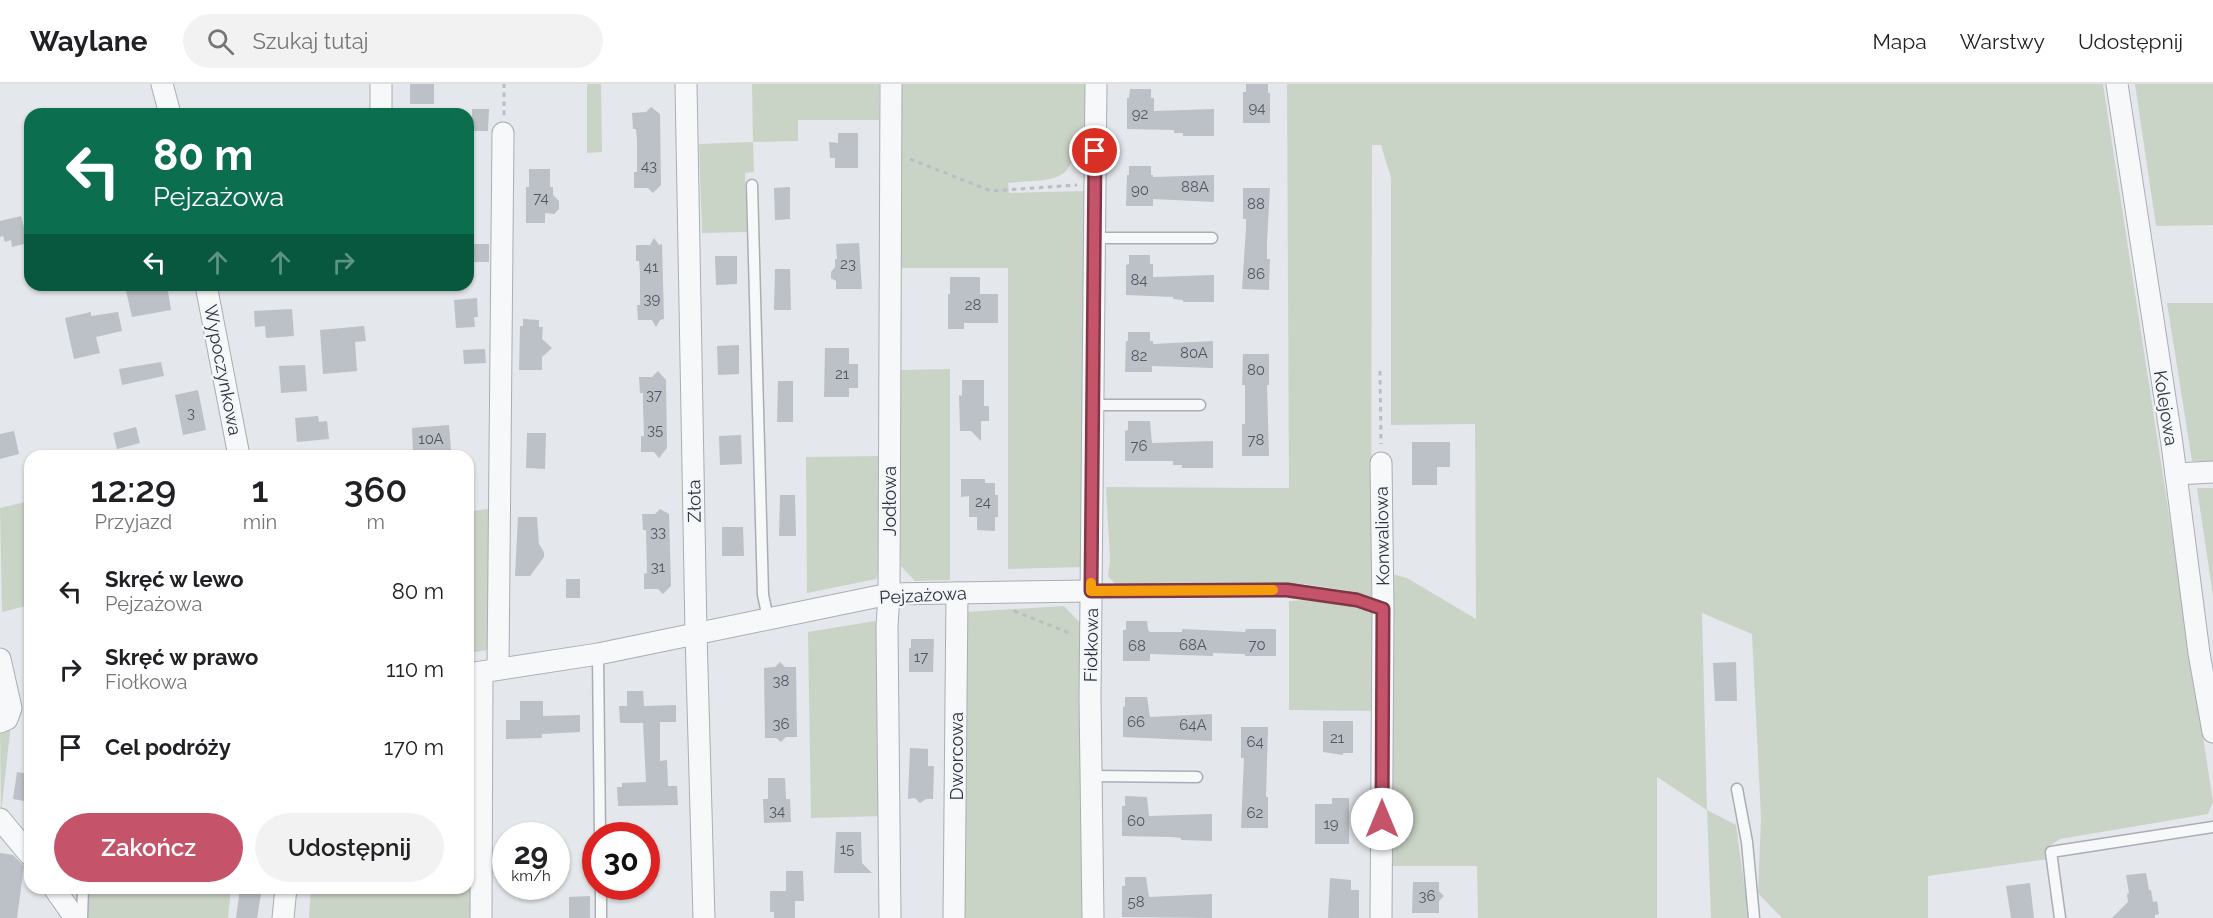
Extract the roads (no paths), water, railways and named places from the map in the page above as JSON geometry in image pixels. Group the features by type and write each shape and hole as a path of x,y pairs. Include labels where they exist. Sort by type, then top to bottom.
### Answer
{"street":[{"path":"162,84 168,108"},
{"path":"381,84 381,108"},
{"name":"Złota","path":"686,84 696,633 704,918"},
{"name":"Jodłowa","path":"890,918 887,626 891,84"},
{"name":"Fiołkowa","path":"1093,918 1090,698 1096,84"},
{"name":"Kolejowa","path":"2117,84 2176,474 2199,653 2213,732"},
{"path":"481,918 483,672 503,133"},
{"name":"Wypoczynkowa","path":"207,291 238,450"},
{"name":"Konwaliowa","path":"1381,463 1383,609 1381,918"},
{"path":"2176,474 2213,472"},
{"name":"Pejzażowa","path":"483,672 598,654 889,594 1091,591"},
{"name":"Dworcowa","path":"954,918 957,593"},
{"path":"0,658 11,708 3,720"},
{"path":"0,819 24,848"},
{"path":"58,894 75,918"},
{"path":"283,918 285,894"}],"lane":[{"path":"752,185 763,595 768,618"},
{"path":"1093,238 1212,238"},
{"path":"1094,405 1200,405"},
{"name":"Pejzażowa","path":"1091,591 1287,590 1357,600 1383,609"},
{"path":"598,654 600,822"},
{"path":"1092,776 1197,777"},
{"path":"1737,789 1747,842 1754,918"},
{"path":"2060,918 2052,852 2213,827"},
{"path":"82,918 83,894"},
{"path":"601,900 601,918"}]}
